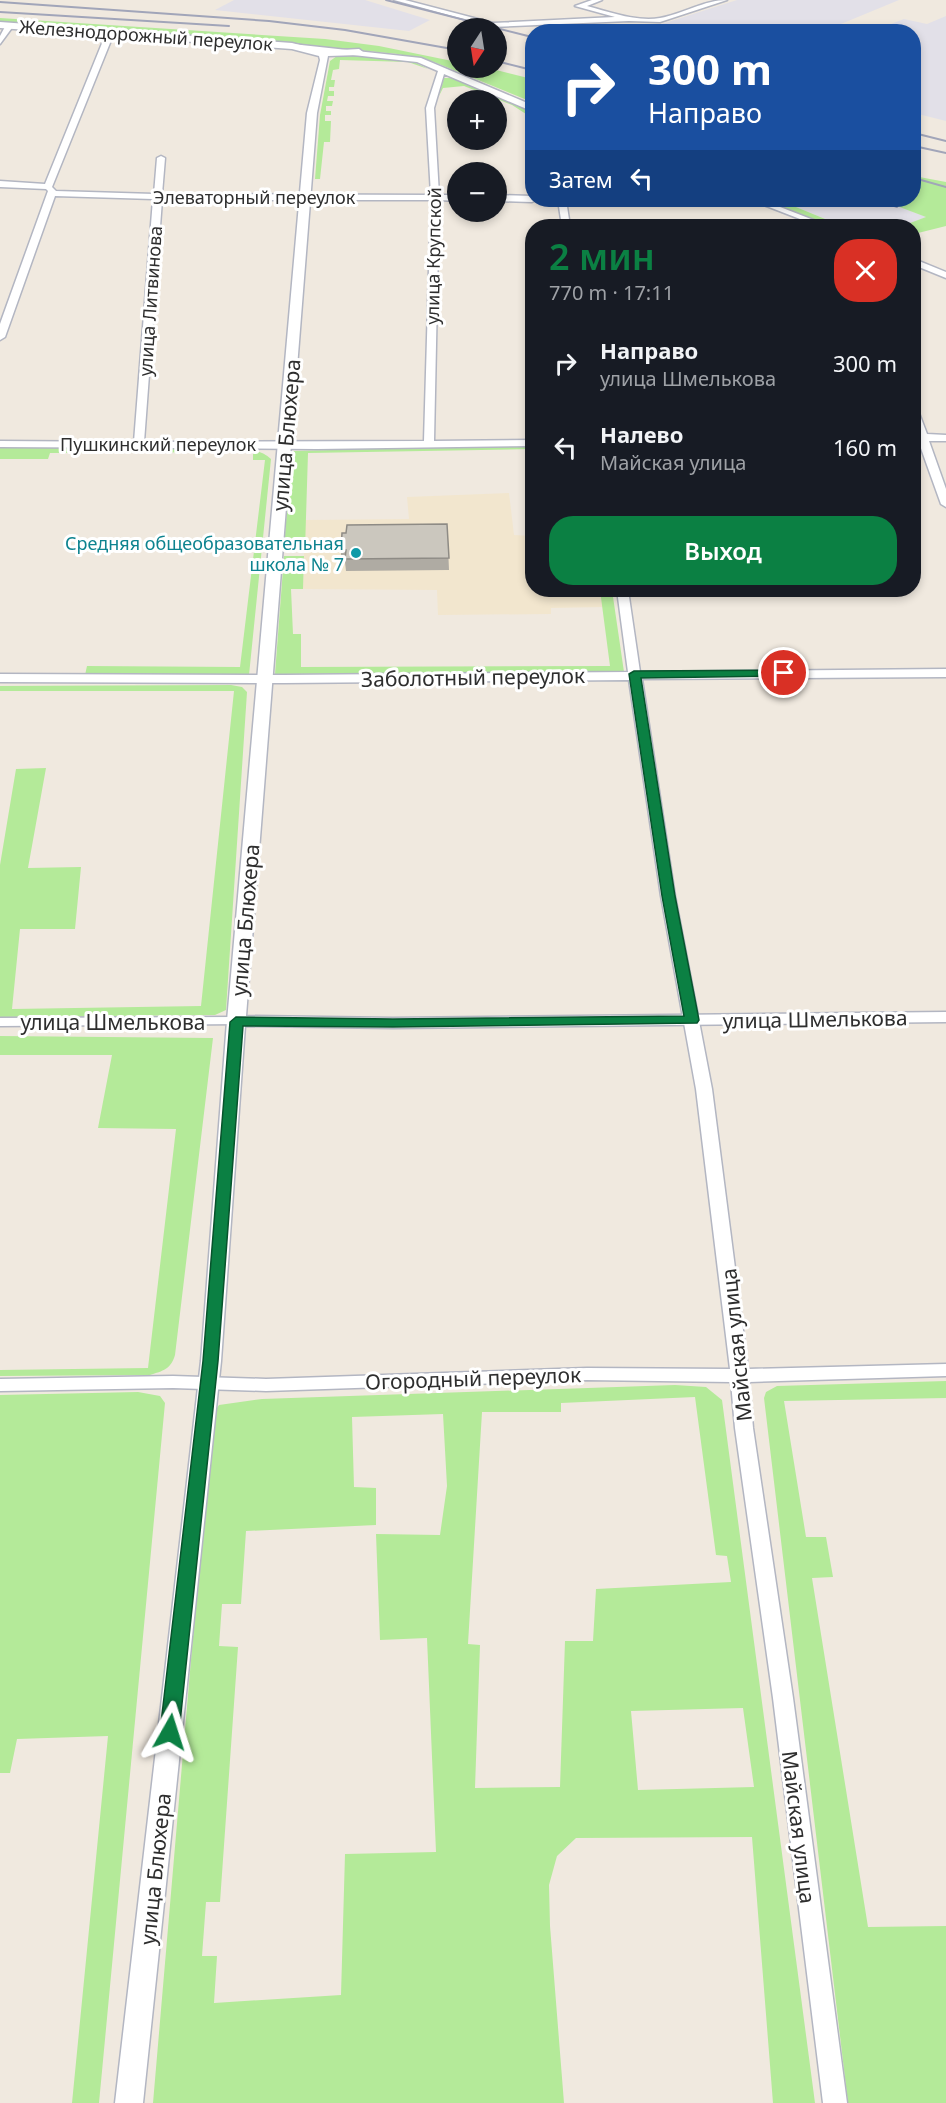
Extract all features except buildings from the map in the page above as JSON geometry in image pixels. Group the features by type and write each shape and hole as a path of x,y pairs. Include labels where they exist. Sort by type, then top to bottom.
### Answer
{"street":[{"path":"396,0 493,25 628,19 660,20 724,0"},
{"path":"570,0 585,4"},
{"path":"599,0 579,6 628,19"},
{"name":"Железнодорожный переулок","path":"0,24 292,46"},
{"path":"0,42 10,25"},
{"path":"0,337 50,190 110,33"},
{"path":"292,46 418,60 525,105"},
{"path":"292,46 323,54 359,52"},
{"name":"улица Блюхера","path":"129,2103 208,1383 312,113 324,60 323,54"},
{"name":"улица Крупской","path":"429,445 435,198 430,108 442,69"},
{"name":"улица Литвинова","path":"139,443 161,158"},
{"name":"Элеваторный переулок","path":"0,184 50,190 157,197 447,198"},
{"path":"507,198 525,199"},
{"path":"774,207 806,219"},
{"path":"921,265 946,275"},
{"path":"921,438 946,438"},
{"name":"Пушкинский переулок","path":"0,444 525,443"},
{"path":"921,445 946,504"},
{"name":"Майская улица","path":"623,597 668,896 704,1089 741,1377 744,1428 783,1698 835,2103"},
{"name":"Заболотный переулок","path":"0,678 265,679 946,673"},
{"name":"улица Шмелькова","path":"0,1022 393,1023 946,1017"},
{"name":"Огородный переулок","path":"0,1385 208,1383 266,1386 587,1374 741,1377 946,1371"}],"shaded area":[{"path":"234,0 365,0 430,20 409,31 215,10"},
{"path":"737,0 899,0 841,24 662,24"},
{"path":"946,16 946,121 921,115 921,24 891,24 904,19 927,24"},
{"path":"796,207 900,207 927,217 921,219 825,219"},
{"path":"509,493 514,535 525,536 525,597 601,597 603,607 551,608 551,614 438,615 437,590 303,589 305,520 409,519 407,497"}],"green space":[{"path":"0,18 325,39 379,46 447,60 447,67 398,54 263,41 0,22"},
{"path":"358,55 414,62 428,69 408,62 340,60 339,69 333,70 331,80 335,80 334,87 329,87 329,91 334,91 334,96 328,96 327,101 333,101 332,106 326,106 326,111 331,111 331,115 325,115 325,121 331,121 330,142 324,142 320,179 315,179 320,115 330,61 337,56"},
{"path":"507,73 525,77 525,99 473,78 507,78"},
{"path":"444,78 455,78 482,90 464,86 443,88 439,96"},
{"path":"507,101 525,109 525,113"},
{"path":"921,177 946,182 946,226 921,232 921,219 926,217 900,207 921,207"},
{"path":"781,207 796,207 825,219 811,219"},
{"path":"525,445 525,449 308,453 305,549 284,549 291,455 294,451"},
{"path":"0,448 230,448 257,451 271,459 249,675 85,675 87,666 240,667 265,460 253,460 253,452 50,453 48,459 0,459"},
{"path":"284,556 304,556 303,589 291,589 293,634 301,634 301,667 610,666 601,597 613,597 624,672 275,674"},
{"path":"231,685 242,687 247,692 226,1010 215,1015 0,1017 0,865 16,769 46,768 28,868 81,867 75,929 20,929 12,1009 201,1006 234,691 0,691 0,686"},
{"path":"0,1036 213,1038 175,1355 163,1371 150,1375 0,1376 0,1370 148,1368 176,1129 98,1128 112,1055 0,1055"},
{"path":"946,1381 946,1398 784,1401 806,1537 826,1537 833,1577 812,1578 868,1927 946,1926 946,2103 848,2103 764,1398 766,1392 777,1386"},
{"path":"675,1385 706,1387 722,1400 815,2103 773,2103 752,1837 576,1838 557,1856 549,1885 550,1926 564,2103 153,2103 212,1415 219,1405 262,1399","holes":["695,1397 716,1555 727,1556 731,1582 596,1589 593,1641 565,1641 560,1787 475,1788 480,1645 468,1644 482,1412 561,1412 561,1403","443,1414 447,1486 440,1535 376,1534 380,1640 427,1638 436,1852 345,1854 341,1995 214,2003 217,1956 202,1956 206,1902 220,1902 238,1647 219,1646 222,1604 241,1604 246,1531 376,1525 376,1488 354,1487 352,1417","743,1708 754,1787 638,1790 631,1711"]},
{"path":"138,1392 160,1396 165,1403 99,2103 72,2103 108,1736 17,1739 10,1773 0,1773 0,1395"}],"railway":[{"path":"386,0 525,35"},
{"path":"0,2 269,21 345,30 447,48"},
{"path":"0,12 229,26"},
{"path":"507,64 525,68"},
{"path":"921,135 946,141"},
{"path":"921,148 946,153"},
{"path":"921,180 946,187"}],"place":[{"name":"Средняя общеобразовательная школа № 7","path":"356,553"}],"route":[{"path":"170,1732 210,1361 236,1022 692,1020 668,896 634,674 784,673"}]}
